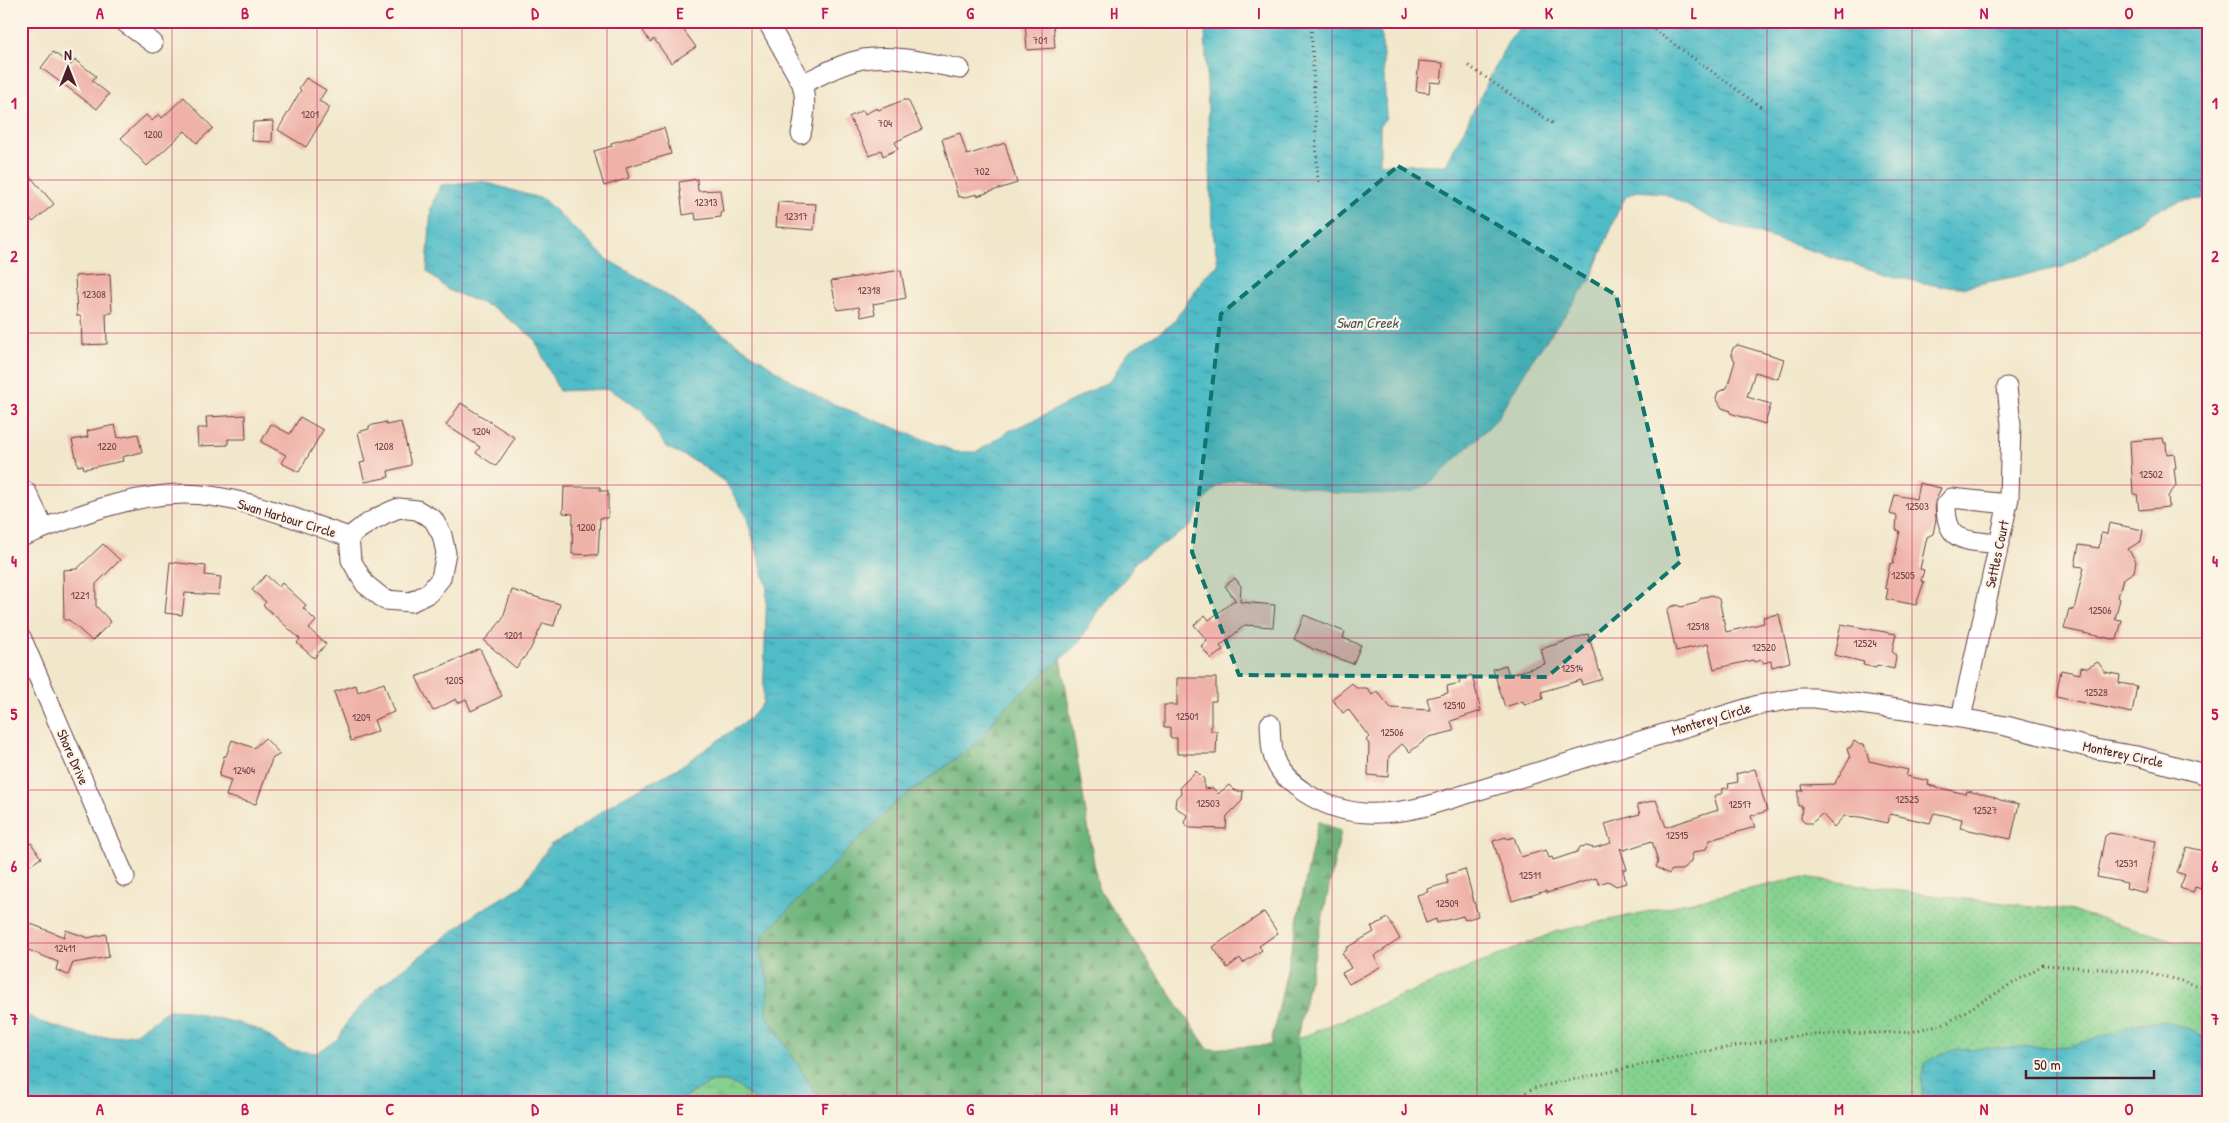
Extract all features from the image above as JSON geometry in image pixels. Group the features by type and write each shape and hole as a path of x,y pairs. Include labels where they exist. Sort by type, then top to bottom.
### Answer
{"street":[{"path":"123,21 152,43"},
{"path":"767,21 802,84 805,113 801,134"},
{"path":"802,84 841,66 863,59 893,58 960,69"},
{"name":"Settles Court","path":"1960,718 2008,504 2011,424 2007,387"},
{"path":"21,488 26,493 44,528"},
{"name":"Swan Harbour Circle","path":"21,537 118,503 184,494 246,503 349,537"},
{"path":"2000,544 1969,541 1955,536 1949,529 1946,505 1952,498 2008,504"},
{"name":"Swan Harbour Circle","path":"399,508 418,510 433,519 442,535 446,553 441,578 429,593 411,602 385,600 365,584 351,560 349,537 365,524 382,514 399,508"},
{"name":"Shore Drive","path":"21,637 125,877"},
{"name":"Monterey Circle","path":"1270,724 1272,752 1277,766 1293,784 1317,800 1332,807 1350,812 1380,814 1426,806 1758,705 1800,698 1840,700 2006,726 2095,749 2137,756 2208,775"}],"path":[{"path":"1311,21 1318,185"},
{"path":"1642,21 1761,107"},
{"path":"1469,66 1555,125"},
{"path":"1508,1102 1534,1088 1702,1052 1802,1034 1911,1032 1948,1022 2043,965 2147,972 2208,988"}],"highlighted area":[{"path":"1398,166 1616,295 1680,562 1547,677 1239,675 1192,552 1221,314"}],"green space":[{"path":"1061,658 1098,888 1208,1049 1271,1045 1318,821 1341,831 1297,1038 1303,1102 821,1102 767,1016 768,978 760,954 763,935 894,804 980,741 998,714"},
{"path":"1804,877 1929,895 2069,910 2208,950 2208,1102 1303,1102 1297,1039 1555,932"},
{"path":"723,1081 736,1085 758,1102 676,1102 712,1082"}],"water":[{"name":"Swan Creek","path":"1207,21 1377,21 1382,38 1386,117 1380,125 1380,164 1446,165 1507,44 1524,21 2208,21 2208,198 2182,201 2159,209 2063,267 1963,287 1939,286 1895,277 1715,220 1663,193 1636,191 1626,196 1617,213 1591,279 1530,363 1497,419 1431,483 1412,492 1392,494 1334,493 1260,478 1238,479 1217,486 1201,505 1191,526 1135,562 1128,575 1101,605 1079,643 998,714 980,741 894,804 763,935 760,954 768,978 767,1016 821,1102 758,1102 736,1085 723,1081 712,1082 676,1102 21,1102 21,1012 40,1022 92,1037 115,1037 136,1033 168,1010 186,1011 246,1025 261,1031 288,1050 317,1053 339,1038 349,1019 378,988 478,912 522,886 550,845 569,835 618,800 680,767 749,719 763,703 767,586 746,515 726,483 697,462 666,447 641,409 609,389 559,391 534,338 494,308 448,290 427,271 431,207 441,185 480,181 543,199 608,260 650,284 796,384 826,401 956,452 977,452 1009,431 1037,419 1110,381 1129,351 1172,324 1206,275 1218,265 1212,224 1205,29"},
{"path":"2163,1021 2193,1030 2208,1041 2208,1102 1923,1101 1921,1079 1925,1063 1941,1054 1958,1049 2068,1046 2112,1034 2134,1024"}],"building":[{"path":"637,21 677,21 696,47 671,63 654,39 650,42"},
{"path":"1025,21 1053,21 1055,48 1027,50"},
{"path":"53,52 71,65 75,60 96,76 92,81 109,94 97,109 41,68"},
{"path":"1419,61 1443,63 1441,83 1430,82 1429,93 1416,91"},
{"path":"306,78 326,90 319,101 330,107 306,147 278,130"},
{"path":"184,97 213,128 197,143 185,131 147,166 121,138 146,115 152,121 159,114 162,118"},
{"path":"908,100 922,129 895,142 898,149 883,156 881,150 870,156 849,117 863,110 865,114 877,108 878,110"},
{"path":"273,121 272,142 252,141 253,122"},
{"path":"664,128 671,154 626,167 629,178 604,186 594,151 612,146 611,143"},
{"path":"960,133 967,155 1005,143 1017,183 977,196 977,194 962,198 961,196 958,197 942,139"},
{"path":"21,166 54,204 33,222 21,208"},
{"path":"697,179 698,191 720,190 723,212 720,212 721,217 696,220 695,213 683,215 679,182"},
{"path":"778,202 816,204 814,230 776,227"},
{"path":"901,270 906,298 873,304 875,314 861,317 859,307 837,310 831,281"},
{"path":"110,274 112,313 106,313 107,344 82,345 81,316 77,316 75,276"},
{"path":"1738,345 1784,359 1778,379 1755,372 1747,397 1771,404 1765,424 1730,413 1731,411 1722,408 1716,398 1718,392 1727,388 1735,361 1731,354 1733,348"},
{"path":"461,403 515,438 496,466 476,453 480,447 446,425"},
{"path":"245,415 246,439 228,439 228,445 198,446 197,428 207,428 206,417"},
{"path":"300,417 323,430 299,472 281,463 286,455 261,442 271,424 290,434"},
{"path":"386,422 386,425 401,422 411,465 388,471 389,477 365,482 360,463 365,462 358,432 369,429 369,426"},
{"path":"115,425 118,438 138,434 142,452 122,457 123,461 84,469 83,465 78,466 72,440 88,437 87,431"},
{"path":"2163,438 2164,443 2166,443 2167,454 2174,453 2176,468 2174,468 2176,486 2168,496 2169,507 2139,510 2137,494 2133,494 2130,441"},
{"path":"1919,483 1941,488 1935,502 1936,519 1933,534 1927,537 1920,569 1924,570 1921,581 1924,582 1916,605 1886,599 1888,589 1885,588 1890,563 1893,564 1900,531 1896,530 1897,516 1890,514 1895,495 1916,499"},
{"path":"564,487 600,487 600,491 608,491 608,518 600,518 598,555 572,554 573,514 563,513"},
{"path":"2109,523 2143,530 2141,541 2128,549 2136,561 2134,572 2123,579 2118,597 2120,599 2115,619 2122,620 2117,640 2064,629 2069,609 2074,610 2084,567 2075,566 2079,545 2099,548 2101,533 2107,534"},
{"path":"103,544 120,560 96,584 96,606 111,622 92,641 69,620 64,620 63,570 77,569"},
{"path":"170,562 206,566 205,575 221,577 219,595 185,593 182,615 165,613"},
{"path":"266,575 279,587 282,583 306,605 303,608 316,621 309,629 326,644 314,658 297,643 300,639 263,605 266,602 252,590"},
{"path":"1235,578 1241,586 1240,602 1275,605 1273,627 1245,625 1220,646 1223,650 1211,659 1201,646 1207,640 1194,625 1205,615 1209,620 1233,601 1236,601 1225,586"},
{"path":"512,590 560,604 554,626 543,623 530,650 516,668 484,641 502,620"},
{"path":"1712,595 1719,599 1726,632 1764,623 1763,617 1779,614 1790,662 1772,667 1771,661 1763,663 1762,660 1754,662 1753,660 1714,669 1708,644 1676,651 1667,611 1670,607 1677,605 1681,607 1697,603 1701,598"},
{"path":"1304,615 1345,632 1343,638 1361,645 1353,664 1313,649 1294,639"},
{"path":"1841,624 1896,634 1892,651 1896,656 1894,669 1877,665 1876,668 1863,665 1864,662 1834,655"},
{"path":"1588,634 1602,679 1582,685 1581,680 1541,692 1543,699 1524,705 1523,701 1505,707 1493,669 1506,665 1509,675 1545,664 1541,649"},
{"path":"480,649 502,696 471,711 466,699 458,703 456,699 433,711 416,677"},
{"path":"2098,662 2105,672 2120,675 2119,683 2137,686 2132,713 2056,697 2061,670 2080,674 2081,667 2087,668"},
{"path":"1472,675 1481,711 1451,721 1454,731 1429,737 1410,752 1402,744 1389,756 1388,777 1368,775 1369,744 1366,740 1369,737 1348,709 1343,713 1332,699 1352,683 1356,688 1367,688 1372,695 1377,691 1391,708 1430,710 1427,698 1448,693 1447,686 1460,683 1459,679"},
{"path":"1177,678 1216,678 1216,701 1211,701 1211,731 1217,731 1216,754 1177,754 1177,738 1170,738 1170,727 1164,727 1164,705 1177,705"},
{"path":"384,683 394,712 374,720 378,731 351,741 334,692 356,685 358,692"},
{"path":"265,738 280,754 272,759 256,804 226,796 231,780 219,776 224,756 226,756 232,740 254,748"},
{"path":"1854,741 1860,745 1864,744 1869,761 1908,770 1906,776 1929,781 1928,785 1966,794 1967,791 1991,796 2019,804 2011,839 1960,828 1962,819 1934,813 1930,823 1890,814 1888,823 1860,817 1844,816 1834,827 1822,814 1812,823 1805,823 1801,819 1802,806 1798,806 1798,791 1803,791 1802,785 1834,784 1850,758 1847,749 1851,747"},
{"path":"1755,769 1767,811 1751,816 1755,827 1710,840 1706,849 1693,853 1691,861 1683,870 1672,870 1669,874 1656,867 1658,862 1652,841 1624,850 1620,848 1627,869 1623,870 1626,883 1616,886 1608,881 1599,884 1596,878 1547,893 1546,891 1512,901 1493,841 1514,837 1521,857 1546,850 1549,858 1552,857 1553,860 1577,852 1580,847 1594,848 1611,843 1605,824 1640,814 1637,805 1656,800 1666,827 1718,810 1714,796 1723,793 1722,789 1729,787 1728,784 1738,782 1736,774"},
{"path":"1196,771 1204,779 1204,789 1213,788 1218,794 1229,785 1235,791 1243,791 1242,801 1227,816 1226,829 1190,828 1184,823 1187,815 1175,807 1176,798 1181,793 1180,787"},
{"path":"2110,833 2156,841 2146,893 2126,888 2127,883 2097,877 2105,836"},
{"path":"31,843 41,858 21,871 21,849"},
{"path":"2187,847 2208,852 2208,891 2195,887 2193,893 2180,888 2185,875 2177,872"},
{"path":"1465,869 1478,916 1465,920 1463,916 1437,923 1436,919 1426,923 1417,895 1428,892 1427,889 1448,883 1446,875"},
{"path":"1264,912 1278,933 1259,946 1262,950 1243,963 1240,958 1227,968 1213,947"},
{"path":"1388,918 1400,939 1374,956 1380,967 1349,984 1342,973 1351,968 1342,953 1347,950 1346,948 1374,932 1371,927"},
{"path":"21,920 64,937 66,930 88,938 106,934 109,957 73,963 68,975 56,970 58,962 21,947"}]}
